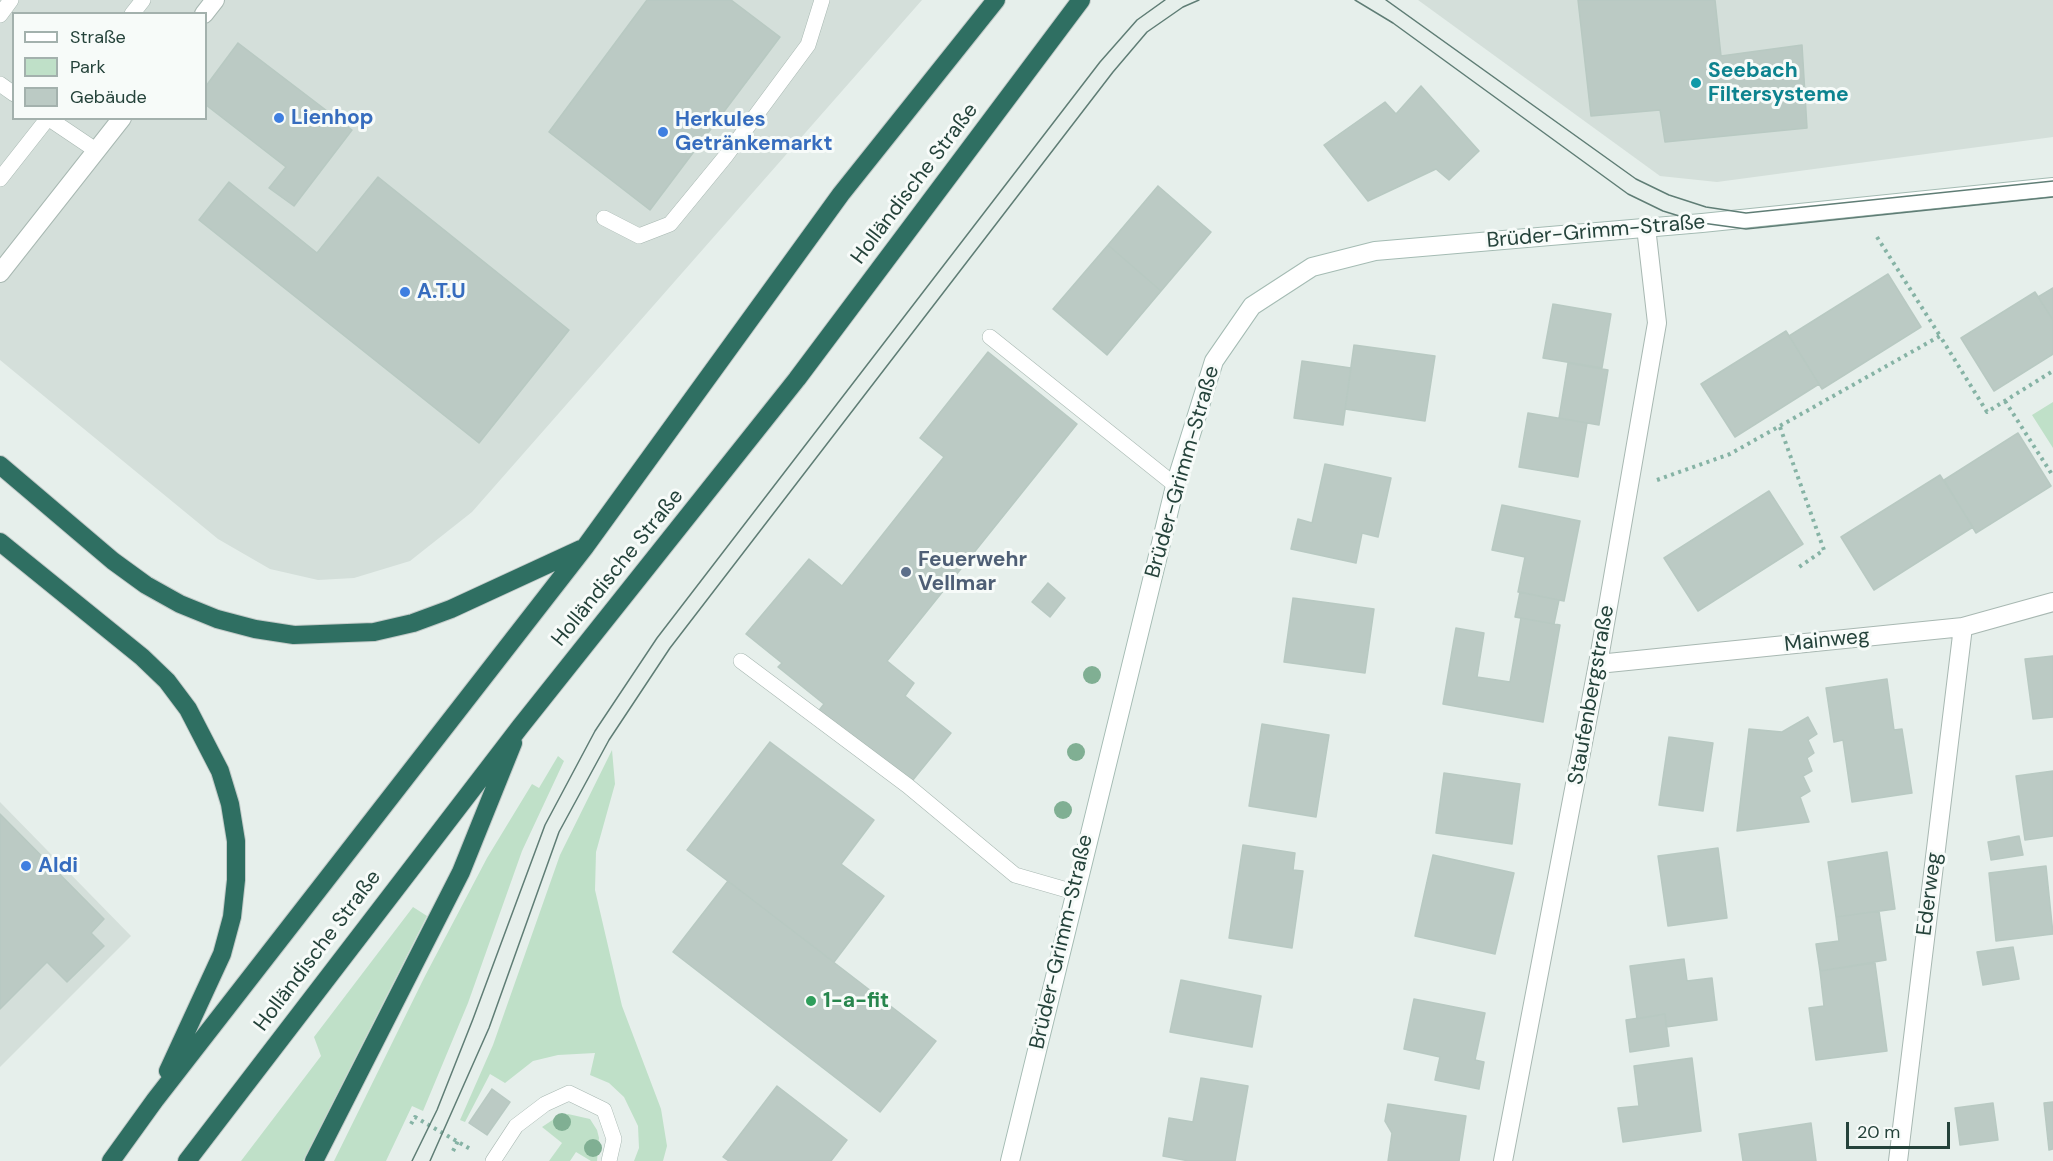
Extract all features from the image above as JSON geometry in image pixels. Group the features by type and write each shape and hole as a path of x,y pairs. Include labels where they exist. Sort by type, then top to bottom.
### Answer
{"highway":[{"name":"Holländische Straße","path":"111,1161 155,1100 585,547 841,194 996,0"},
{"name":"Holländische Straße","path":"187,1161 520,727 797,379 1081,0"},
{"path":"0,465 113,561 146,585 180,604 217,619 255,629 294,635 374,632 413,623 451,609 585,547"},
{"path":"0,542 142,657 167,681 188,709 206,739 220,771 230,804 236,842 236,880 232,917 222,954 155,1100"},
{"path":"314,1161 461,872 520,727"}],"street":[{"path":"206,12 215,0"},
{"path":"0,273 120,120"},
{"name":"Brüder-Grimm-Straße","path":"1010,1161 1175,485 1214,361 1252,306 1312,267 1375,251 2053,187"},
{"name":"Staufenbergstraße","path":"1503,1161 1598,664 1657,323 1646,227"},
{"name":"Mainweg","path":"1598,664 1963,627 2053,602"},
{"name":"Ederweg","path":"1898,1161 1963,627"}],"lane":[{"path":"0,15 11,0"},
{"path":"134,12 143,0"},
{"path":"604,218 639,236 670,224 725,158 808,45 822,0"},
{"path":"0,179 47,120"},
{"path":"50,120 97,151"},
{"path":"990,337 1175,485"},
{"path":"741,661 908,786 1015,874 1074,892"},
{"path":"493,1161 516,1126 545,1104 569,1093 604,1110 614,1139 609,1161"}],"path":[{"path":"1876,237 1987,412 2053,371"},
{"path":"1628,490 1730,454 1940,336"},
{"path":"2005,401 2053,476"},
{"path":"1780,427 1824,550 1799,567"},
{"path":"411,1124 415,1117 474,1151"},
{"path":"453,1151 458,1141"}],"shaded area":[{"path":"0,0 922,0 472,512 410,561 354,578 318,580 270,569 218,539 0,360"},
{"path":"1418,0 2053,0 2053,137 1717,182 1660,176"},
{"name":"Aldi","path":"0,802 131,936 0,1067"}],"green space":[{"path":"2053,402 2053,448 2032,415"},
{"path":"612,750 615,784 596,852 595,890 622,1006 661,1109 667,1146 663,1161 634,1161 639,1148 638,1126 624,1097 609,1083 590,1075 595,1053 558,1055 533,1061 505,1083 490,1074 465,1122 460,1120 493,1045 560,855"},
{"path":"558,756 564,761 522,851 468,1003 423,1111 412,1106 386,1161 334,1161 425,976 487,858 532,784 539,788"},
{"path":"413,907 427,916 303,1161 241,1161 321,1056 314,1037"},
{"path":"568,1114 590,1119 597,1130 599,1138 597,1161 591,1161 576,1152 570,1161 549,1161 562,1143 542,1127 557,1117"}],"building":[{"path":"647,0 731,0 780,37 650,210 549,132"},
{"name":"Seebach Filtersysteme","path":"1578,0 1715,0 1721,56 1802,45 1807,128 1665,142 1660,110 1591,116"},
{"name":"Lienhop","path":"238,43 352,130 294,206 269,188 286,167 207,106 207,85"},
{"path":"1421,86 1479,151 1449,180 1436,169 1368,201 1324,145 1385,102 1396,114"},
{"name":"A.T.U","path":"378,177 569,330 479,443 199,220 229,182 317,253"},
{"path":"1158,186 1211,232 1161,291 1108,245"},
{"path":"1108,245 1161,291 1107,355 1053,309"},
{"path":"1888,274 1921,327 1822,389 1789,336"},
{"path":"2053,288 2053,320 2038,297"},
{"path":"2035,292 2053,320 2053,354 1994,391 1961,338"},
{"path":"1553,304 1611,314 1602,368 1543,358"},
{"path":"1786,331 1819,384 1735,437 1701,384"},
{"path":"1354,345 1435,356 1425,421 1345,409"},
{"name":"Feuerwehr Vellmar","path":"988,352 1077,424 887,661 914,683 905,696 951,733 908,786 817,713 824,704 778,667 782,663 746,634 809,559 842,586 944,457 920,438"},
{"path":"1302,361 1351,368 1343,425 1294,418"},
{"path":"1568,363 1608,370 1599,425 1559,418"},
{"path":"1528,413 1587,423 1578,477 1519,467"},
{"path":"2018,433 2051,486 1976,533 1944,480"},
{"path":"1325,464 1391,478 1378,537 1362,533 1356,563 1291,549 1298,519 1312,523"},
{"path":"1940,475 1973,527 1874,590 1841,537"},
{"path":"1769,491 1803,544 1698,611 1664,558"},
{"path":"1502,505 1580,521 1564,601 1518,592 1525,557 1492,550"},
{"path":"1048,583 1065,598 1050,617 1032,602"},
{"path":"1520,592 1559,600 1554,624 1515,617"},
{"path":"1293,598 1374,609 1365,673 1284,662"},
{"path":"1521,618 1560,625 1543,722 1443,704 1456,628 1484,633 1477,677 1510,682"},
{"path":"2053,656 2053,717 2033,719 2025,659"},
{"path":"1887,679 1894,730 1902,729 1912,793 1852,802 1843,740 1834,742 1826,688"},
{"path":"1808,717 1817,734 1808,740 1814,753 1807,758 1812,771 1803,776 1810,791 1800,797 1809,822 1737,831 1749,729 1782,732"},
{"path":"1262,724 1329,735 1316,817 1249,806"},
{"path":"1669,737 1713,743 1703,811 1659,805"},
{"path":"770,742 874,820 841,864 884,896 834,962 687,850"},
{"path":"2053,771 2053,836 2025,840 2016,776"},
{"path":"1444,773 1520,784 1512,844 1436,833"},
{"name":"Aldi","path":"0,814 104,919 91,933 104,946 67,982 47,962 0,1009"},
{"path":"2019,836 2023,855 1991,860 1988,842"},
{"path":"1243,845 1295,853 1293,870 1303,871 1292,948 1229,938"},
{"path":"1718,848 1727,918 1668,926 1658,856"},
{"path":"1887,852 1895,909 1836,917 1828,862"},
{"path":"1433,855 1514,873 1495,954 1415,936"},
{"path":"2046,866 2053,934 1996,941 1989,873"},
{"name":"1-a-fit","path":"728,881 936,1041 880,1112 673,952"},
{"path":"1879,911 1886,960 1820,971 1816,944 1839,941 1836,917"},
{"path":"2013,947 2019,979 1983,985 1977,952"},
{"path":"1684,959 1687,981 1712,978 1717,1020 1666,1027 1665,1014 1637,1019 1630,966"},
{"path":"1875,963 1887,1051 1816,1060 1809,1008 1824,1006 1820,971"},
{"path":"1181,980 1261,996 1252,1047 1170,1032"},
{"path":"1414,999 1485,1013 1475,1060 1484,1062 1479,1089 1435,1080 1440,1057 1404,1049"},
{"path":"1665,1014 1669,1046 1630,1052 1626,1020"},
{"path":"1692,1058 1701,1131 1623,1142 1618,1108 1639,1106 1634,1066"},
{"path":"1201,1078 1248,1086 1235,1161 1189,1161 1163,1156 1169,1118 1193,1122"},
{"path":"777,1086 847,1140 831,1161 729,1161 723,1157"},
{"path":"492,1089 510,1102 487,1135 469,1123"},
{"path":"2053,1102 2053,1149 2049,1150 2044,1103"},
{"path":"1993,1103 1998,1140 1960,1145 1955,1108"},
{"path":"1388,1104 1466,1116 1459,1161 1388,1161 1392,1133 1385,1121"},
{"path":"1811,1123 1816,1161 1743,1161 1739,1134"}],"tram line":[{"path":"412,1161 437,1110 545,825 595,731 657,638 1100,62 1137,20 1165,0"},
{"path":"430,1161 489,1028 559,832 609,740 670,648 1113,72 1147,32 1183,7 1199,0"},
{"path":"1355,0 1393,23 1628,194 1663,211 1702,223 1746,229 2053,197"},
{"path":"1386,0 1636,179 1669,195 1706,207 1746,213 2053,181"}],"place":[{"name":"Seebach Filtersysteme","path":"1696,83"},
{"name":"Lienhop","path":"279,118"},
{"name":"Herkules Getränkemarkt","path":"663,132"},
{"name":"A.T.U","path":"405,292"},
{"name":"Feuerwehr Vellmar","path":"906,572"},
{"name":"Aldi","path":"26,866"},
{"name":"1-a-fit","path":"811,1001"}]}
